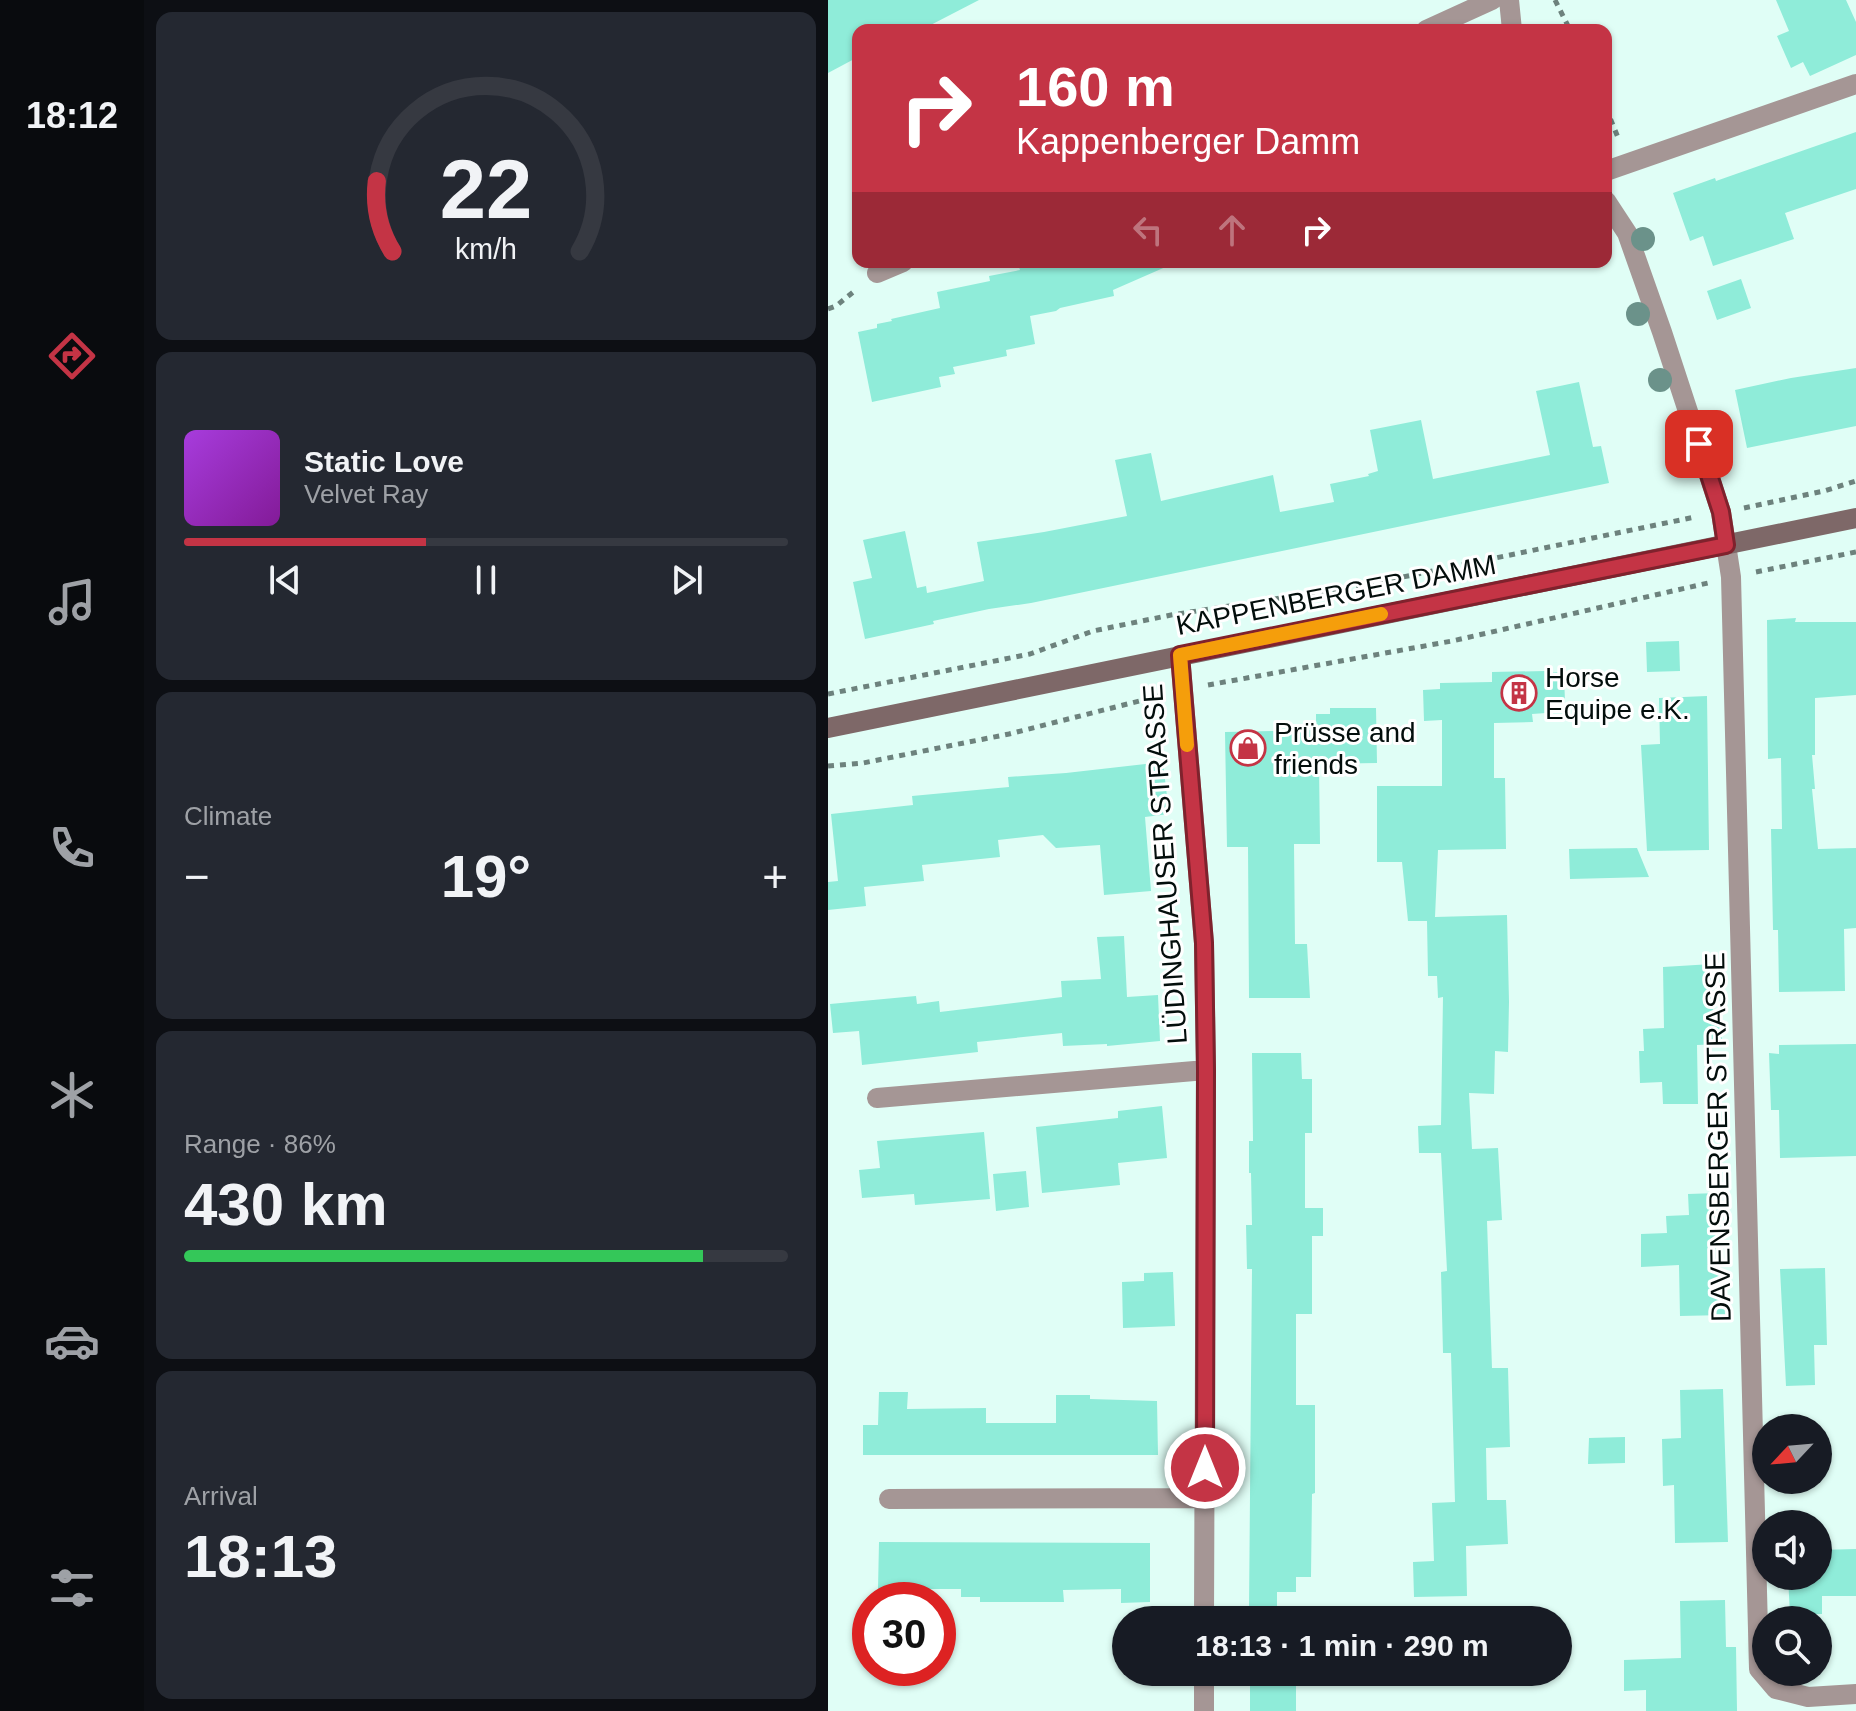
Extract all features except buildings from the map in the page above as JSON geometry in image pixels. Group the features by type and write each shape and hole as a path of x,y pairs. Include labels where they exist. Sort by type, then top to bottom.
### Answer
{"main road":[{"name":"KAPPENBERGER DAMM","path":"828,728 1856,518"}],"street":[{"path":"1439,24 1492,0"},
{"path":"1509,0 1511,24"},
{"path":"1612,169 1856,84"},
{"name":"DAVENSBERGER STRASSE","path":"1612,208 1627,233 1721,512 1731,577 1759,1669 1776,1689 1808,1697 1856,1694"},
{"path":"877,273 889,268"},
{"name":"LÜDINGHAUSER STRASSE","path":"1180,655 1204,943 1204,1606"},
{"name":"LÜDINGHAUSER STRASSE","path":"877,1098 1206,1070"},
{"path":"889,1499 1205,1498"},
{"path":"1204,1686 1204,1711"}],"path":[{"path":"1555,0 1567,24"},
{"path":"828,309 877,273"},
{"path":"828,694 1030,654 1093,631 1171,615 1359,586 1824,491 1856,481"},
{"path":"828,766 863,763 1009,734 1182,690 1452,641 1731,577 1856,552"}],"slow traffic":[{"path":"1187,745 1180,655 1381,614"}],"place":[{"name":"Horse Equipe e.K.","path":"1519,693"},
{"name":"Prüsse and friends","path":"1248,748"}],"route":[{"path":"1205,1468 1204,943 1180,655 1726,545 1721,512 1699,444"}]}
